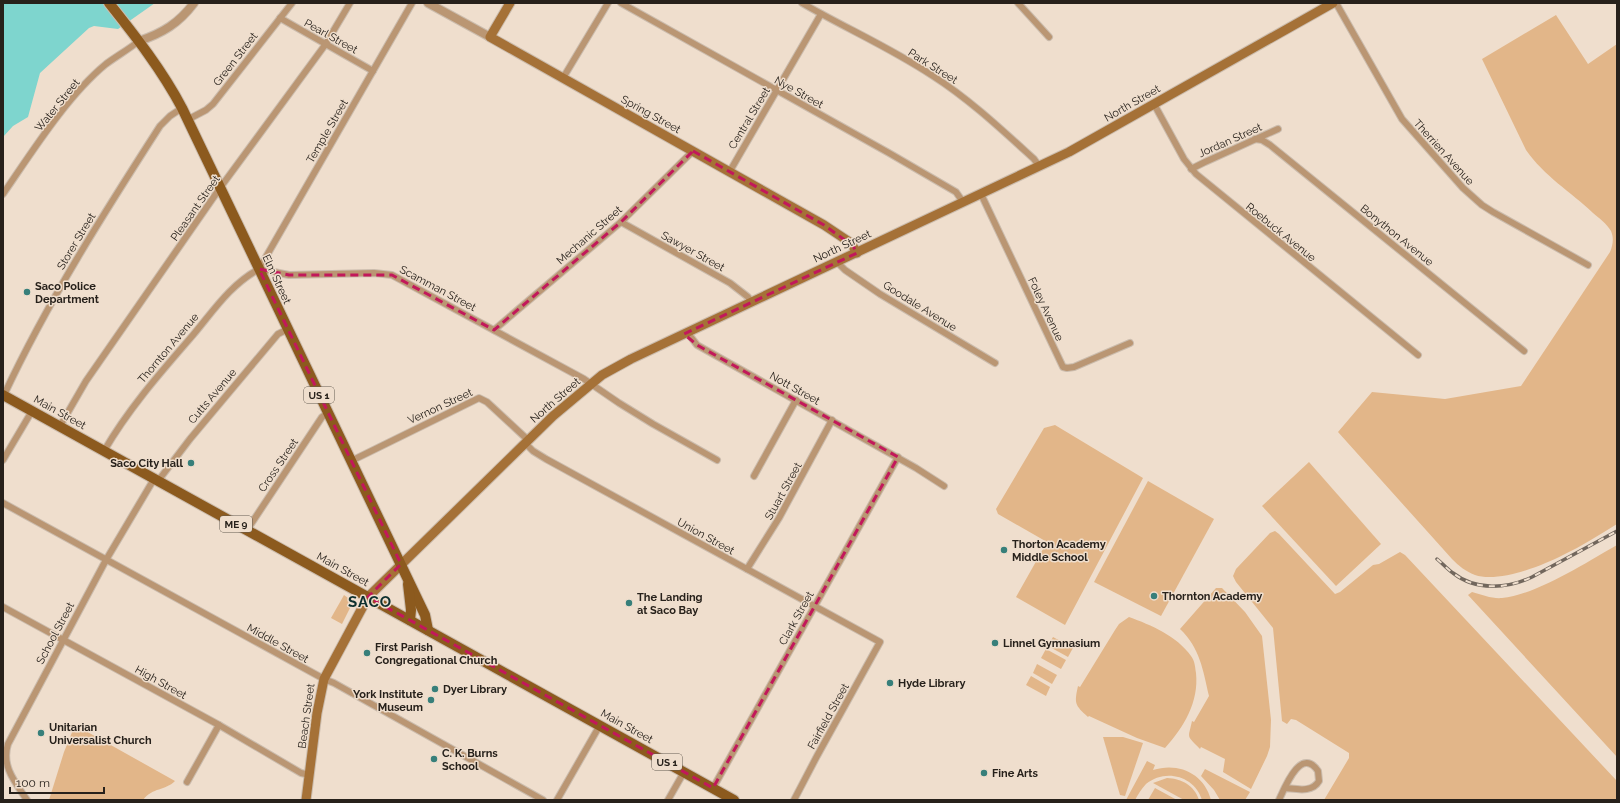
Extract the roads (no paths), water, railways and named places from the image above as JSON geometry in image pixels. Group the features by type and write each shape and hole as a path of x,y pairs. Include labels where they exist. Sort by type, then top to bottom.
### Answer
{"main road":[{"name":"Elm Street","path":"109,3 139,41 166,80 182,108 427,619 428,630"},
{"path":"490,37 510,3"},
{"name":"North Street","path":"401,564 526,442 592,384 620,364 857,253 1081,145 1332,3"},
{"name":"Spring Street","path":"490,37 834,230 851,243 857,253"},
{"name":"Main Street","path":"3,395 734,800"},
{"name":"Beach Street","path":"306,800 317,713 324,679 368,596 401,564"},
{"name":"Elm Street","path":"406,575 411,610 410,620"}],"street":[{"path":"139,41 149,38 178,22 194,3"},
{"name":"Green Street","path":"187,120 204,112 213,104 292,3"},
{"name":"Pleasant Street","path":"60,426 86,381 220,188 325,44 350,3"},
{"name":"Temple Street","path":"259,269 412,3"},
{"name":"Spring Street","path":"428,3 490,37"},
{"path":"563,78 608,3"},
{"name":"Nye Street","path":"620,3 889,153 956,192 963,202"},
{"name":"Park Street","path":"802,3 923,69 946,84 981,112 1034,159 1039,166"},
{"path":"1018,3 1048,37"},
{"name":"Therrien Avenue","path":"1336,3 1398,113 1416,137 1463,188 1482,205 1493,212 1588,265"},
{"name":"Central Street","path":"730,171 821,14"},
{"name":"Pearl Street","path":"280,18 373,71"},
{"name":"Water Street","path":"3,194 44,135 84,86 106,64 139,41"},
{"name":"Roebuck Avenue","path":"1154,104 1191,169 1217,192 1418,355"},
{"name":"Storer Street","path":"3,395 80,252 160,126 170,116 182,108"},
{"name":"Jordan Street","path":"1191,169 1278,129"},
{"name":"Bonython Avenue","path":"1255,139 1262,140 1273,147 1524,351"},
{"name":"Mechanic Street","path":"494,330 621,222 693,150"},
{"name":"Foley Avenue","path":"981,194 1061,365 1066,368 1074,367 1130,343"},
{"name":"Sawyer Street","path":"621,222 730,283 752,302"},
{"name":"Goodale Avenue","path":"837,262 845,270 880,294 995,363"},
{"name":"Scamman Street","path":"259,269 289,275 374,273 392,275 592,384 624,407 717,460"},
{"name":"Thornton Avenue","path":"104,450 137,401 223,298 241,280 259,269"},
{"name":"Cutts Avenue","path":"156,480 216,406 278,334 288,329"},
{"name":"Nott Street","path":"687,332 697,345 898,457 944,486"},
{"name":"Vernon Street","path":"351,461 478,398 487,402 526,442"},
{"path":"754,476 796,400"},
{"path":"3,460 32,411"},
{"name":"Cross Street","path":"247,530 322,417 328,413"},
{"name":"Stuart Street","path":"747,569 779,518 832,420"},
{"name":"Union Street","path":"526,442 533,451 546,459 880,642"},
{"name":"Clark Street","path":"712,788 898,457"},
{"name":"School Street","path":"27,800 8,771 6,751 10,739 106,560 156,480"},
{"name":"Middle Street","path":"3,503 324,679 340,686 543,800"},
{"name":"High Street","path":"3,606 219,725 301,773 310,775"},
{"name":"Fairfield Street","path":"794,800 880,642"},
{"path":"187,782 219,725"},
{"path":"557,800 600,725"},
{"path":"1279,800 1285,788 1293,772 1300,765 1305,763 1310,764 1318,771 1319,781 1313,788 1305,790 1285,788"},
{"path":"668,800 684,772"}],"water":[{"path":"3,3 155,3 118,29 94,26 89,28 40,73 28,117 13,126 3,137"}],"railway":[{"path":"1437,559 1462,579 1482,585 1502,586 1532,577 1617,531"}],"place":[{"name":"Saco Police Department","path":"27,292"},
{"name":"Saco City Hall","path":"191,463"},
{"name":"Thorton Academy Middle School","path":"1004,550"},
{"name":"Thornton Academy","path":"1154,596"},
{"name":"The Landing at Saco Bay","path":"629,603"},
{"name":"Linnel Gymnasium","path":"995,643"},
{"name":"First Parish Congregational Church","path":"367,653"},
{"name":"Hyde Library","path":"890,683"},
{"name":"Dyer Library","path":"435,689"},
{"name":"York Institute Museum","path":"431,700"},
{"name":"Unitarian Universalist Church","path":"41,733"},
{"name":"C. K. Burns School","path":"434,759"},
{"name":"Fine Arts","path":"984,773"}],"district":[{"name":"SACO","path":"370,602"}]}
